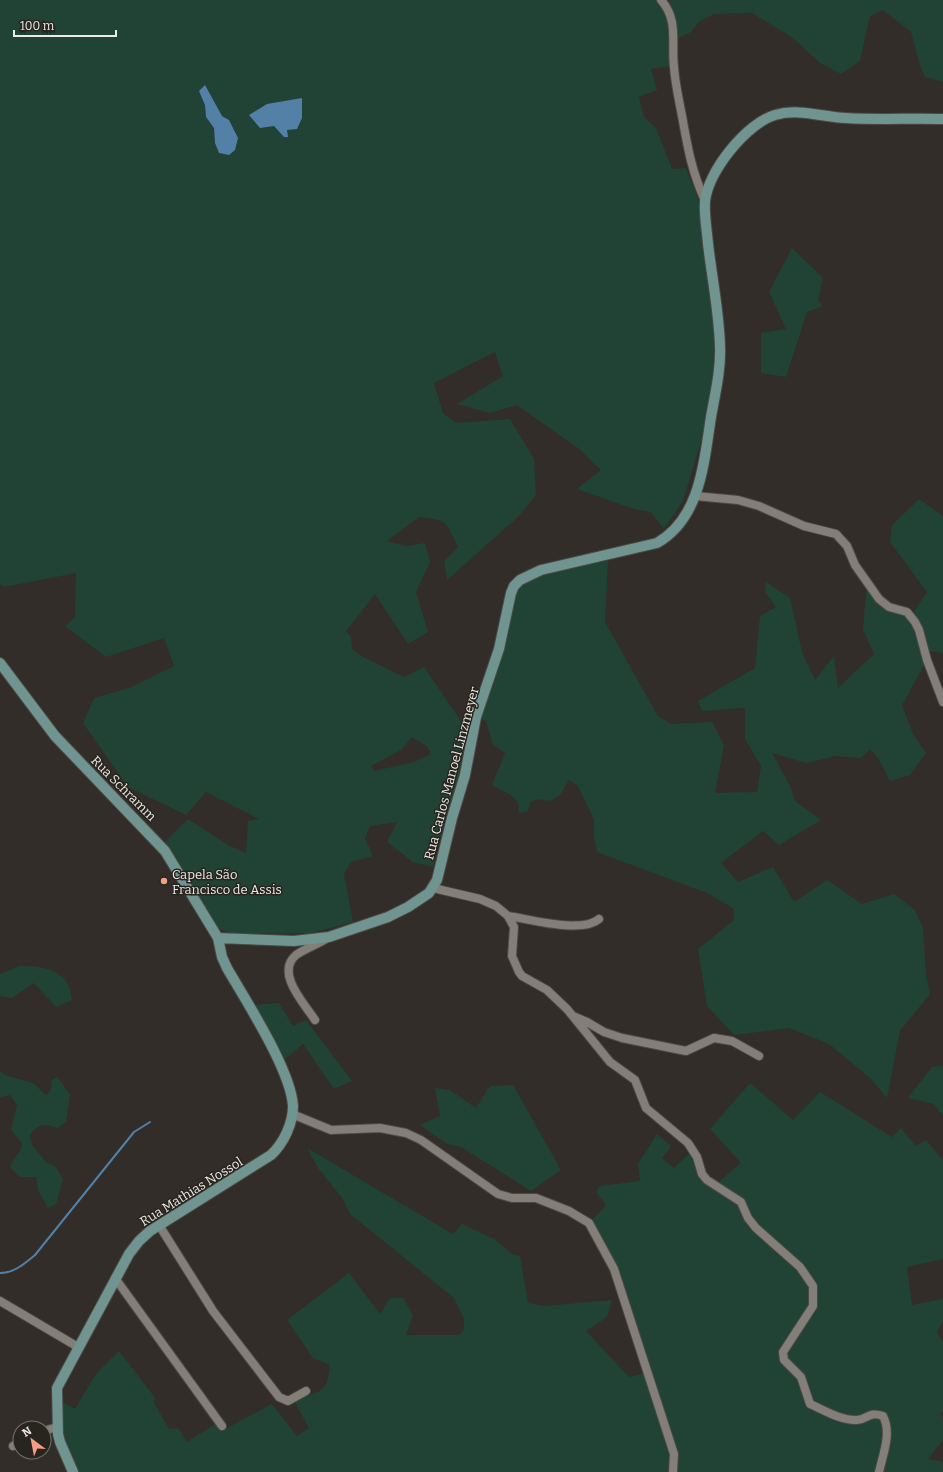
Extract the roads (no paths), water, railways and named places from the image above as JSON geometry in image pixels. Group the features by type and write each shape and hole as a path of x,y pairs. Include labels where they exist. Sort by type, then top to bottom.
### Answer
{"street":[{"path":"661,0 670,13 673,23 674,66 688,156 696,181 705,201"},
{"name":"Rua Carlos Manoel Linzmeyer","path":"433,888 465,775 476,717 499,649 510,597 514,586 526,576 541,570 657,543 674,529 691,506 695,496 704,466 720,356 718,314 706,224 705,201 716,172 730,151 748,130 770,117 793,112 850,118 943,119"},
{"path":"695,496 738,500 759,506 798,524 836,534 847,546 855,565 879,600 888,606 907,612 915,622 919,630 927,660 943,702"},
{"name":"Rua Schramm","path":"0,663 56,736 156,839 173,862 218,938"},
{"path":"315,1020 291,983 288,972 295,956 329,937 388,916 422,899 433,888 480,899 496,906 508,916 514,927 512,956 522,976 543,986 572,1016 610,1062 635,1080 646,1108 688,1143 697,1157 702,1174 707,1180 741,1202 748,1218 756,1228 800,1267 813,1286 813,1306 783,1352 784,1360 801,1377 810,1404 846,1420 858,1420 875,1413 883,1416 887,1423 888,1434 879,1472"},
{"path":"508,916 568,926 590,924 599,919"},
{"path":"218,938 294,941 329,937"},
{"name":"Rua Mathias Nossol","path":"73,1472 60,1442 57,1427 57,1388 78,1347 103,1304 115,1278 134,1247 145,1235 271,1155 277,1149 285,1136 292,1114 293,1105 286,1078 222,958 218,938"},
{"path":"572,1016 587,1022 604,1032 622,1038 686,1051 714,1038 732,1040 759,1056"},
{"path":"292,1114 331,1130 380,1128 406,1133 421,1140 498,1194 512,1198 536,1198 569,1211 589,1223 614,1269 674,1454 673,1472"},
{"path":"159,1226 213,1311 279,1397 288,1401 306,1391"},
{"path":"115,1278 222,1426"},
{"path":"0,1301 78,1347"},
{"path":"52,1429 57,1427"}],"water":[{"path":"205,85 222,116 229,120 238,138 235,150 229,155 219,153 215,143 214,128 206,117 205,105 199,91"},
{"path":"302,98 302,118 297,129 287,130 288,137 284,137 274,126 260,128 249,115 267,104"}],"waterway":[{"path":"0,1273 14,1270 35,1255 134,1132 150,1122"}],"place":[{"name":"Capela São Francisco de Assis","path":"164,881"}]}
